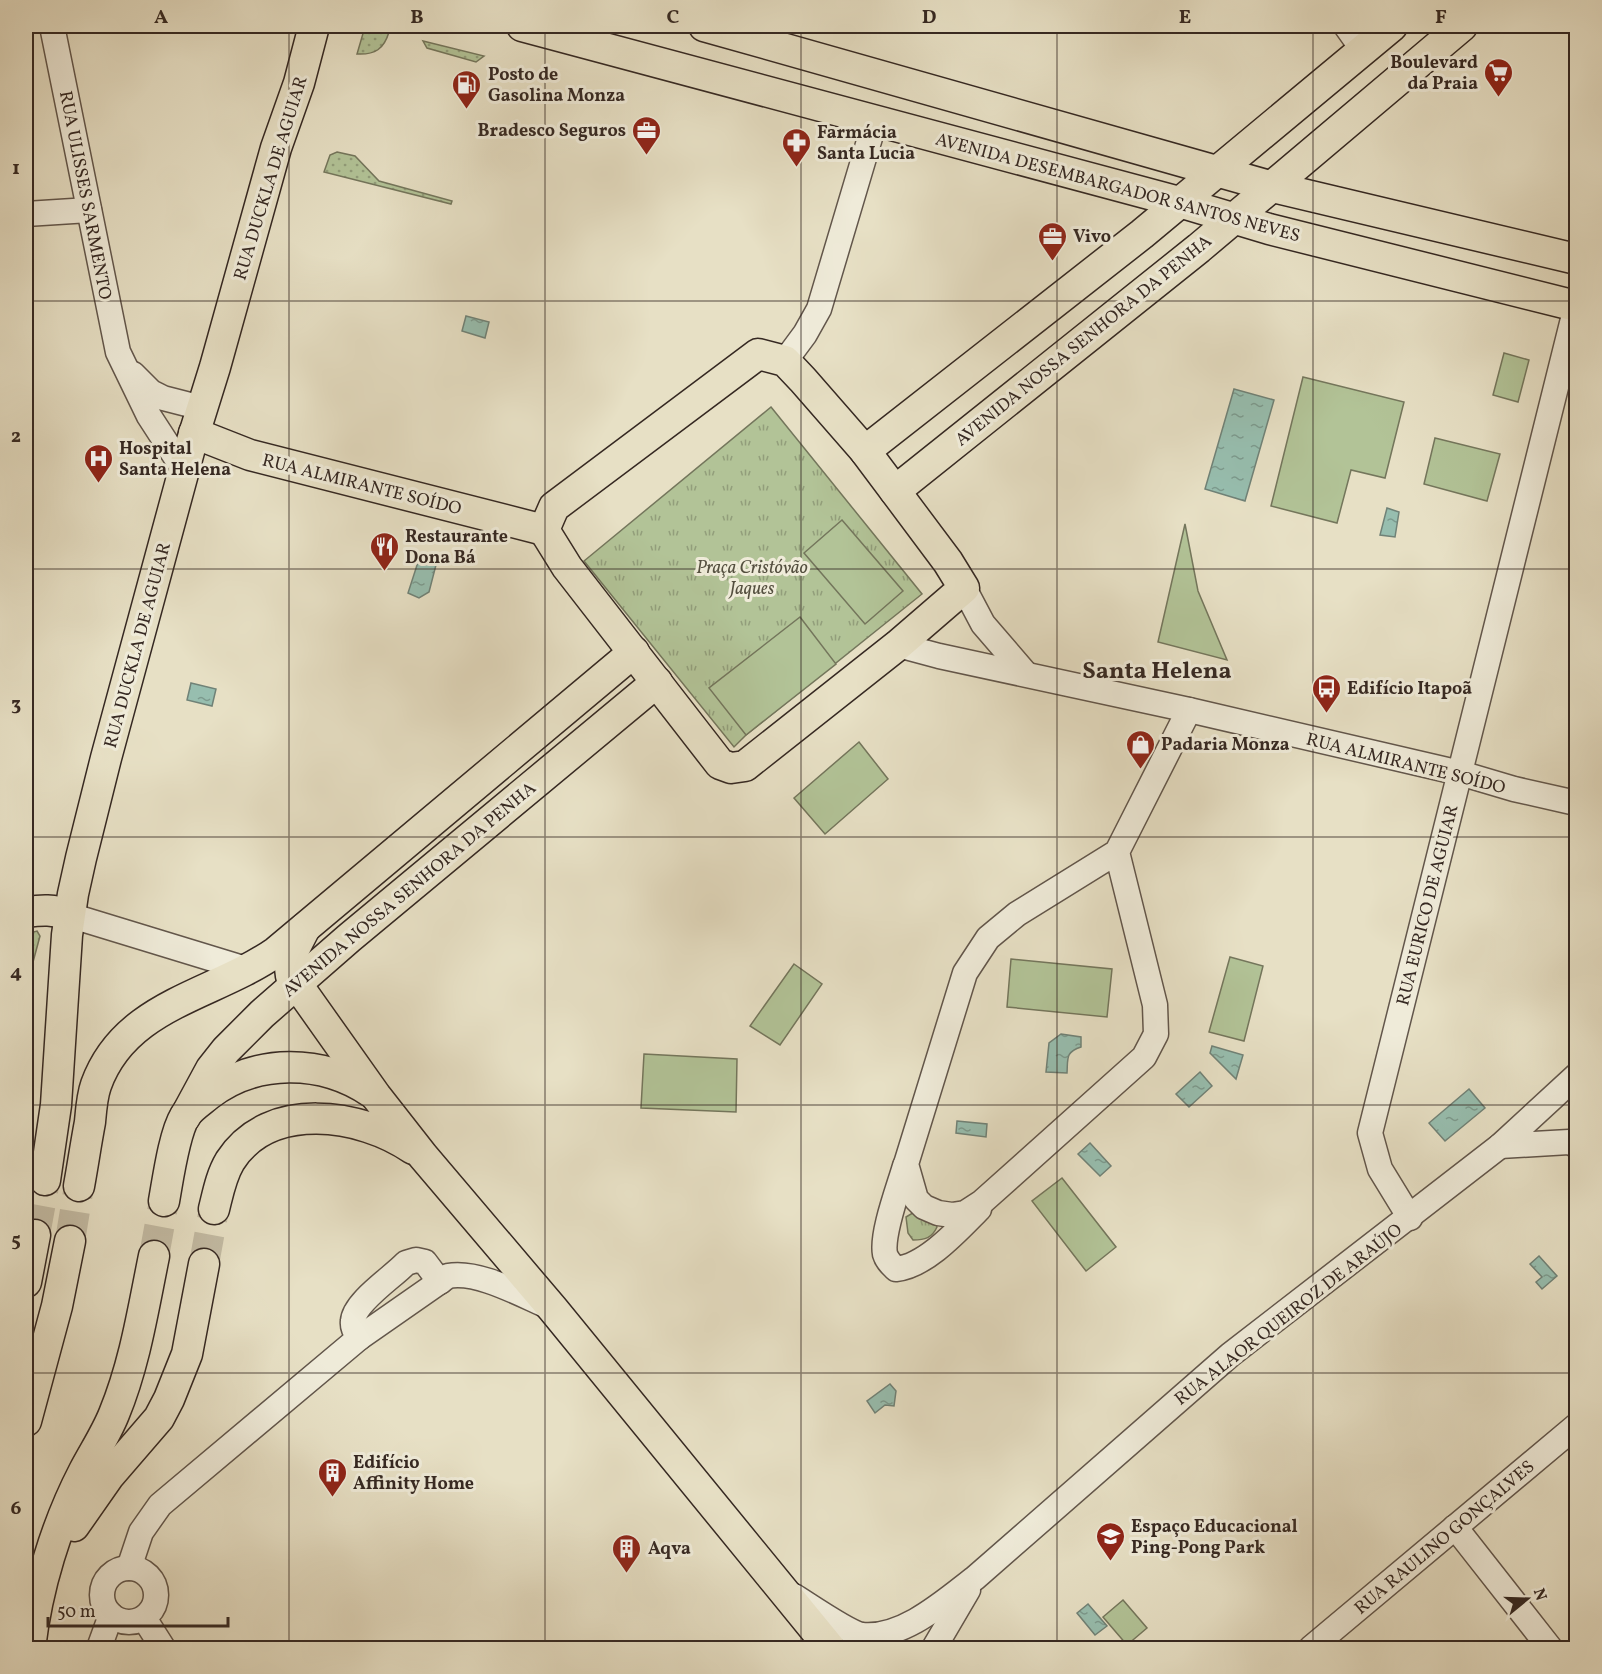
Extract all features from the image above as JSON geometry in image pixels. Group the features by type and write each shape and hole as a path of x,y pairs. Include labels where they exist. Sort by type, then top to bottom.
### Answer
{"main road":[{"name":"AVENIDA DESEMBARGADOR SANTOS NEVES","path":"522,26 1179,202 1269,229 1576,306"},
{"path":"704,26 1273,187 1576,259"},
{"path":"865,451 1142,234 1392,26"},
{"name":"AVENIDA NOSSA SENHORA DA PENHA","path":"894,491 1273,187 1462,26"},
{"name":"RUA DUCKLA DE AGUIAR","path":"45,1180 56,1105 64,958 69,915 81,858 184,470 276,148 298,83 309,31"},
{"path":"758,354 785,360 865,451 948,562 963,588 898,645 745,766 731,768 720,764 567,567 544,530 554,507 758,354"},
{"name":"RUA ALMIRANTE SOÍDO","path":"198,421 250,455 544,530"},
{"name":"AVENIDA NOSSA SENHORA DA PENHA","path":"79,1186 95,1087 113,1054 142,1023 161,1010 249,970 276,952 634,652"},
{"name":"AVENIDA NOSSA SENHORA DA PENHA","path":"164,1201 175,1144 185,1117 202,1083 226,1050 262,1014 349,938 657,682"},
{"path":"26,912 58,910 69,915"},
{"path":"305,928 289,959 291,976 376,1096 423,1156 553,1309 830,1648"},
{"path":"185,1117 198,1102 222,1086 248,1074 267,1069 306,1068 324,1071 360,1085 376,1096"},
{"path":"214,1209 223,1175 240,1149 259,1133 285,1122 315,1118 346,1121 387,1134 423,1156"},
{"path":"26,1282 35,1235"},
{"path":"26,1421 60,1296 70,1241"},
{"path":"30,1648 42,1584 71,1498 101,1441 123,1392 138,1340 154,1256"},
{"path":"42,1584 63,1544 87,1507 109,1476 147,1434 169,1399 187,1354 204,1264"}],"street":[{"name":"RUA ULISSES SARMENTO","path":"52,26 122,363 163,440 184,470"},
{"path":"1346,26 1363,50"},
{"path":"785,360 805,334 819,309 875,121"},
{"path":"26,214 89,210"},
{"name":"RUA EURICO DE AGUIAR","path":"1410,1218 1380,1169 1370,1133 1576,306"},
{"path":"122,363 151,392 198,421"},
{"path":"963,588 983,624 1026,674"},
{"name":"RUA ALMIRANTE SOÍDO","path":"898,645 1460,773 1514,789 1576,803"},
{"path":"1000,1187 957,1231 917,1264 896,1269 889,1263 885,1253 885,1237 965,973 988,938 1017,914 1117,852 1189,710"},
{"path":"906,1164 916,1199 924,1207 938,1213 952,1215 964,1213 1000,1187 1144,1057 1156,1034 1155,1005 1117,852"},
{"path":"69,915 249,970"},
{"name":"RUA ALAOR QUEIROZ DE ARAÚJO","path":"777,1585 828,1618 860,1635 888,1633 932,1612 975,1578 1230,1355 1410,1218 1500,1146 1576,1076"},
{"path":"1500,1146 1569,1142 1576,1145"},
{"path":"359,1338 352,1319 359,1305 406,1263 416,1260 425,1262 440,1282"},
{"path":"129,1568 141,1532 160,1505 359,1338 448,1276 459,1274 474,1276 553,1309"},
{"name":"RUA RAULINO GONÇALVES","path":"1311,1648 1576,1426"},
{"path":"1455,1527 1550,1648"},
{"path":"129,1568 146,1573 156,1587 155,1605 144,1618 136,1622 118,1620 105,1608 103,1590 112,1574 120,1569 129,1568"},
{"name":"RUA ALAOR QUEIROZ DE ARAÚJO","path":"934,1648 975,1578"},
{"path":"99,1648 111,1615"},
{"path":"144,1618 163,1648"}],"green space":[{"path":"373,27 389,32 384,43 374,52 357,54 364,30"},
{"path":"423,41 484,56 476,62 427,48"},
{"path":"337,152 355,156 379,181 452,201 451,204 324,172 330,155"},
{"path":"1504,353 1529,360 1518,402 1493,395"},
{"path":"1303,377 1404,402 1385,478 1351,470 1337,523 1271,506"},
{"name":"Praça Cristóvão Jaques","path":"771,407 922,594 734,747 584,561"},
{"path":"1435,438 1500,454 1487,501 1424,484"},
{"path":"842,520 903,591 865,624 804,553"},
{"path":"1185,524 1198,591 1227,660 1158,642"},
{"path":"800,617 836,664 746,735 709,688"},
{"path":"859,742 888,779 825,834 794,798"},
{"path":"37,931 40,936 26,988 26,934"},
{"path":"1230,957 1263,966 1244,1041 1209,1032"},
{"path":"1011,959 1112,969 1107,1017 1007,1007"},
{"path":"794,964 822,984 780,1045 750,1026"},
{"path":"644,1054 737,1059 736,1112 641,1108"},
{"path":"1062,1178 1116,1247 1086,1271 1032,1201"},
{"path":"916,1211 933,1217 937,1227 928,1238 913,1240 908,1233 906,1217"},
{"path":"1123,1600 1147,1628 1127,1645 1103,1617"}],"water":[{"path":"466,316 489,322 485,338 462,331"},
{"path":"1234,389 1274,400 1245,501 1205,489"},
{"path":"1387,508 1399,512 1395,537 1380,535"},
{"path":"419,559 436,565 429,592 419,598 408,593"},
{"path":"191,683 216,689 212,706 187,700"},
{"path":"1061,1034 1081,1037 1081,1047 1070,1054 1067,1073 1046,1072 1049,1043"},
{"path":"1212,1046 1243,1055 1236,1079 1210,1053"},
{"path":"1200,1072 1212,1086 1189,1107 1176,1094"},
{"path":"1469,1089 1485,1108 1445,1141 1429,1123"},
{"path":"957,1121 987,1124 986,1137 956,1133"},
{"path":"1090,1143 1111,1166 1100,1176 1078,1154"},
{"path":"1539,1256 1557,1276 1542,1289 1536,1282 1542,1277 1530,1264"},
{"path":"890,1384 896,1391 894,1406 885,1405 875,1413 867,1401"},
{"path":"1088,1604 1107,1626 1095,1635 1077,1613"}],"tunnel":[{"path":"35,1235 45,1180"},
{"path":"70,1241 79,1186"},
{"path":"154,1256 164,1201"},
{"path":"204,1264 214,1209"}],"place":[{"name":"Boulevard da Praia","path":"1499,98"},
{"name":"Posto de Gasolina Monza","path":"467,110"},
{"name":"Bradesco Seguros","path":"647,156"},
{"name":"Farmácia Santa Lucia","path":"796,168"},
{"name":"Vivo","path":"1052,262"},
{"name":"Hospital Santa Helena","path":"98,484"},
{"name":"Restaurante Dona Bá","path":"384,572"},
{"name":"Edifício Itapoã","path":"1326,714"},
{"name":"Padaria Monza","path":"1140,770"},
{"name":"Edifício Affinity Home","path":"332,1498"},
{"name":"Espaço Educacional Ping-Pong Park","path":"1110,1562"},
{"name":"Aqva","path":"627,1574"}],"district":[{"name":"Santa Helena","path":"1157,670"}]}
